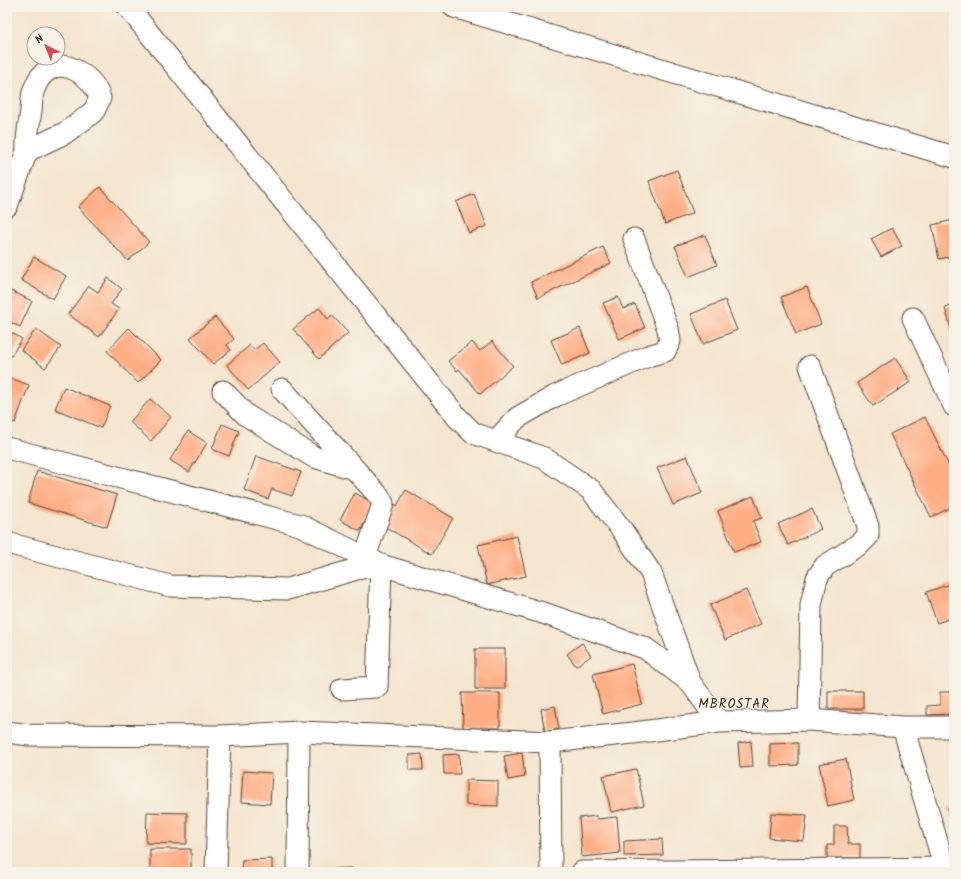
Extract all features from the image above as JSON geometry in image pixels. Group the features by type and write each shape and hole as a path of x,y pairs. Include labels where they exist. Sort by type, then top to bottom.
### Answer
{"street":[{"path":"128,7 457,417 473,433 544,458 591,490 622,530 651,573 690,682 719,722"},
{"path":"454,7 954,158"},
{"path":"7,206 27,151"},
{"path":"496,441 517,418 555,396 648,356 665,351 670,341 668,329 634,239"},
{"path":"913,318 954,406"},
{"path":"809,720 811,605 817,578 826,566 860,544 868,536 868,526 810,366"},
{"path":"282,389 373,489 383,504 373,561 377,687 342,689"},
{"path":"223,391 246,415 314,457 355,469"},
{"path":"7,448 300,525 373,561 543,613 645,648 690,682"},
{"path":"7,543 170,586 288,589 357,570 373,561"},
{"path":"7,732 29,735 220,736 299,732 550,742 719,722 809,720 903,727 954,727"},
{"path":"582,872 948,869 903,727"},
{"path":"298,872 299,732"},
{"path":"216,872 220,736"},
{"path":"550,742 551,872"}],"building":[{"path":"677,170 693,213 665,224 649,181"},
{"path":"100,187 149,242 128,261 78,207"},
{"path":"474,194 487,226 469,233 456,202"},
{"path":"954,220 954,256 939,259 932,225"},
{"path":"892,228 902,246 881,257 871,239"},
{"path":"705,235 717,265 688,277 675,246"},
{"path":"603,247 611,263 538,298 531,282"},
{"path":"34,257 66,276 53,299 21,280"},
{"path":"108,278 122,289 111,304 119,309 99,337 68,314 89,286 98,292"},
{"path":"807,287 821,324 796,334 781,297"},
{"path":"7,289 32,301 20,327 7,321"},
{"path":"618,297 623,309 635,304 645,328 619,339 603,303"},
{"path":"725,300 737,330 703,344 691,314"},
{"path":"954,305 954,338 945,308"},
{"path":"319,308 328,319 332,315 348,333 319,359 293,329"},
{"path":"215,317 234,339 227,345 231,350 213,364 190,338"},
{"path":"129,328 161,360 138,383 107,351"},
{"path":"580,328 590,353 562,365 551,340"},
{"path":"36,329 61,347 45,368 21,350"},
{"path":"7,330 22,339 7,362"},
{"path":"492,341 513,366 480,394 459,369 457,371 448,361 472,342 480,351"},
{"path":"263,343 280,362 248,390 227,365 250,345 254,350"},
{"path":"895,358 911,382 873,406 857,383"},
{"path":"7,377 29,385 15,423 7,420"},
{"path":"64,387 110,406 101,428 55,409"},
{"path":"150,399 171,417 151,441 130,422"},
{"path":"925,417 954,476 954,506 931,517 890,434"},
{"path":"222,424 239,431 229,456 212,449"},
{"path":"188,431 207,443 189,472 170,460"},
{"path":"256,456 301,472 292,496 272,489 268,499 244,490"},
{"path":"687,456 702,493 673,505 657,468"},
{"path":"37,471 117,495 107,527 28,503"},
{"path":"406,490 453,518 432,554 382,525 395,504 397,506"},
{"path":"355,493 375,504 360,531 340,520"},
{"path":"753,496 762,518 753,521 761,542 734,552 718,511"},
{"path":"812,509 821,529 788,545 778,524"},
{"path":"517,536 526,576 487,585 478,545"},
{"path":"954,583 954,617 937,623 926,592"},
{"path":"746,590 761,624 725,640 710,605"},
{"path":"582,643 591,656 576,666 567,654"},
{"path":"475,649 505,649 505,689 475,689"},
{"path":"632,664 642,704 603,714 593,674"},
{"path":"828,691 863,691 863,709 828,709"},
{"path":"940,692 952,692 952,714 927,715 927,706 940,705"},
{"path":"462,693 500,693 500,728 463,728"},
{"path":"555,706 559,729 545,732 541,709"},
{"path":"751,741 753,767 740,768 738,743"},
{"path":"798,743 798,765 770,766 770,744"},
{"path":"522,753 525,777 508,780 504,756"},
{"path":"422,754 423,770 409,770 409,755"},
{"path":"459,754 460,774 444,774 443,755"},
{"path":"846,759 854,800 828,806 819,764"},
{"path":"636,769 644,805 611,812 603,776"},
{"path":"243,771 272,773 270,804 241,802"},
{"path":"466,780 498,781 498,806 466,805"},
{"path":"954,806 954,820 952,821 948,808"},
{"path":"147,812 187,813 187,844 146,843"},
{"path":"771,813 807,815 804,841 769,838"},
{"path":"596,816 597,819 617,817 620,853 582,857 579,818"},
{"path":"834,826 847,826 848,844 860,844 860,858 827,858 827,845 834,845"},
{"path":"662,839 663,855 624,856 624,841"},
{"path":"150,849 191,849 191,872 150,872"},
{"path":"272,859 272,872 241,872 242,860"},
{"path":"352,868 352,872 320,872 320,869"}],"district":[{"name":"MBROSTAR","path":"734,704"}]}
